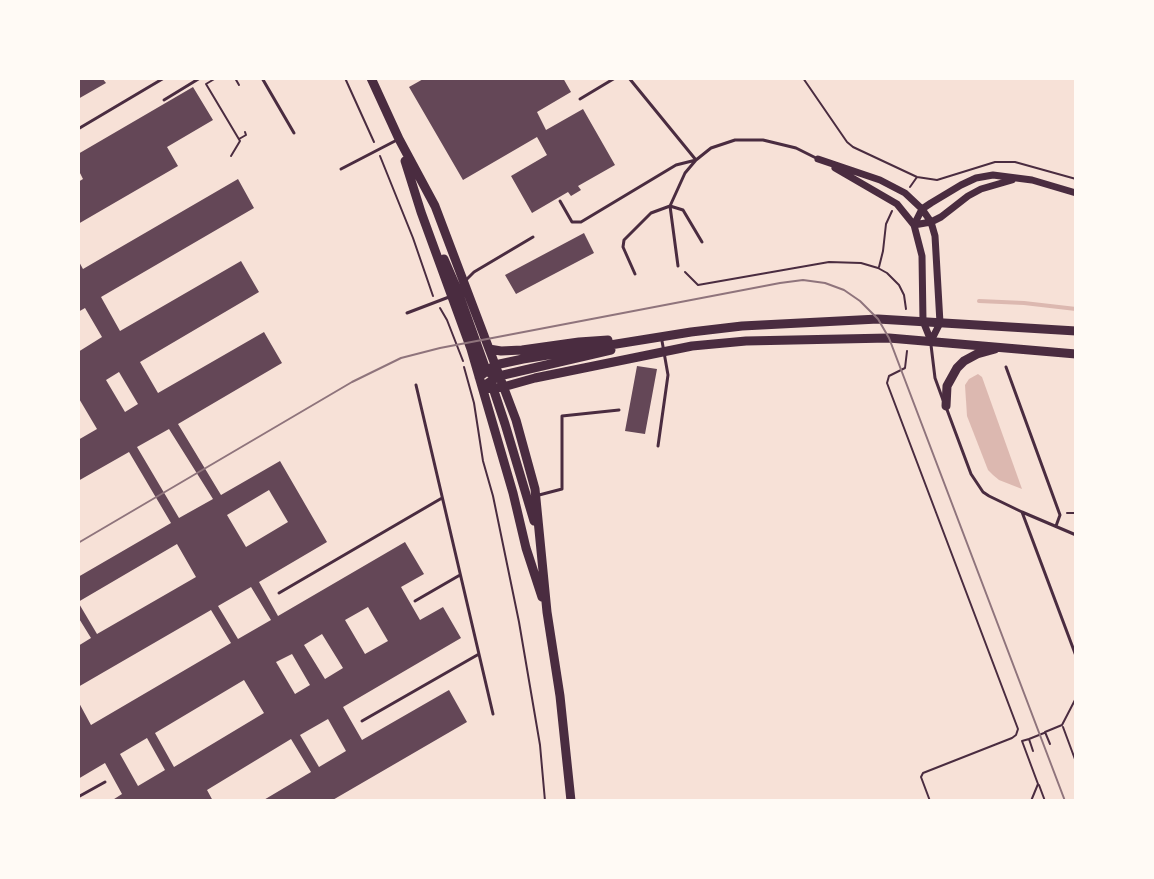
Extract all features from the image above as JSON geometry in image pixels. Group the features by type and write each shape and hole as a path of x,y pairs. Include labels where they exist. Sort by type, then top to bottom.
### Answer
{"street":[{"path":"371,78 435,206 458,289 485,367 516,420 535,496 571,801"},
{"path":"399,139 428,232 489,349 491,379 513,493 526,548 547,612"},
{"path":"818,159 880,180 905,193 931,222 935,236 940,323 931,341"},
{"path":"818,159 897,204 914,225 922,256 923,321 931,341"},
{"path":"914,225 922,209 976,178 993,175 1018,178 1076,193"},
{"path":"914,225 941,217 981,189 1018,178"},
{"path":"489,349 522,350 579,342 658,338 742,326 869,320 1076,331"},
{"path":"491,379 658,338"},
{"path":"491,379 535,378 692,346 746,341 868,338 1076,354"},
{"path":"946,406 947,386 957,368 977,354 1001,347"},
{"path":"491,379 541,545"}],"lane":[{"path":"78,129 164,78"},
{"path":"164,100 200,78"},
{"path":"262,78 294,133"},
{"path":"580,99 615,78"},
{"path":"629,78 696,160"},
{"path":"341,169 399,139"},
{"path":"678,266 670,206 685,173 711,148 735,140 763,140 796,148 818,159"},
{"path":"560,201 572,222 581,222 676,165 696,160"},
{"path":"635,274 623,247 624,240 651,213 670,206 683,210 702,242"},
{"path":"407,313 437,302 458,289 476,271 533,237"},
{"path":"658,338 668,375 658,446"},
{"path":"931,341 935,378 971,474 979,487 989,496 1076,535"},
{"path":"1006,367 1060,515 1056,526"},
{"path":"416,385 493,714"},
{"path":"535,496 562,489 562,416 619,410"},
{"path":"279,593 442,497"},
{"path":"1022,512 1076,656"},
{"path":"415,601 460,575"},
{"path":"362,721 479,654"},
{"path":"78,797 105,782"}],"path":[{"path":"216,78 206,84 217,97 240,141 231,156"},
{"path":"235,78 239,85"},
{"path":"345,78 377,149 463,363 528,667 545,801"},
{"path":"803,78 847,142 917,177 937,180 995,162 1015,162 1076,179"},
{"path":"239,139 246,135 245,132"},
{"path":"905,193 917,177"},
{"path":"878,268 886,224 897,204"},
{"path":"678,266 698,285 829,262 861,263 887,273 899,285 904,295 906,321"},
{"path":"907,340 907,365 889,376 887,383 1018,729 1012,738 923,773 921,777 930,801"},
{"path":"1045,801 1022,741 1062,725 1076,698"},
{"path":"1062,725 1076,762"},
{"path":"1045,732 1050,744"},
{"path":"1029,739 1033,751"},
{"path":"1031,801 1038,784"}],"shaded area":[{"path":"978,374 982,377 1022,489 999,480 988,470 967,416 965,385"}],"building":[{"path":"78,78 102,78 106,83 78,99"},
{"path":"425,78 563,78 571,92 537,112 546,130 583,109 615,165 578,186 581,190 571,196 568,192 532,213 511,176 547,155 537,137 463,180 409,87"},
{"path":"193,87 213,120 167,147 178,166 78,224 78,182 83,179 78,169 78,154"},
{"path":"238,179 254,208 101,297 120,331 241,261 259,292 140,362 158,393 264,332 282,363 178,424 221,495 280,461 327,542 259,582 278,616 405,542 424,574 401,587 420,620 443,607 461,638 343,707 362,740 449,690 467,722 331,801 262,801 311,772 291,739 207,790 213,801 111,801 122,794 105,763 78,779 78,701 91,725 231,643 211,610 78,687 78,646 91,638 78,617 78,602 78,577 171,523 129,452 78,481 78,440 97,429 78,397 78,352 102,337 85,308 78,312 78,260 83,269","holes":["119,372 138,404 125,412 106,380","169,429 213,499 179,518 137,447","269,490 288,522 246,547 227,515","177,544 196,577 97,634 78,602","251,587 271,620 238,639 218,606","368,607 388,641 365,654 345,620","322,634 343,668 325,679 304,645","292,654 310,685 295,694 276,662","244,680 264,713 174,767 155,733","328,719 346,751 319,767 300,735","147,738 165,770 138,786 120,754"]},
{"path":"584,233 594,253 516,294 505,275"},
{"path":"637,366 657,369 645,434 625,431"}],"waterway":[{"path":"979,301 1076,309"}],"tram line":[{"path":"78,543 352,382 401,358 780,283 803,280 825,283 844,290 860,301 878,319 889,338 1065,801"}]}
